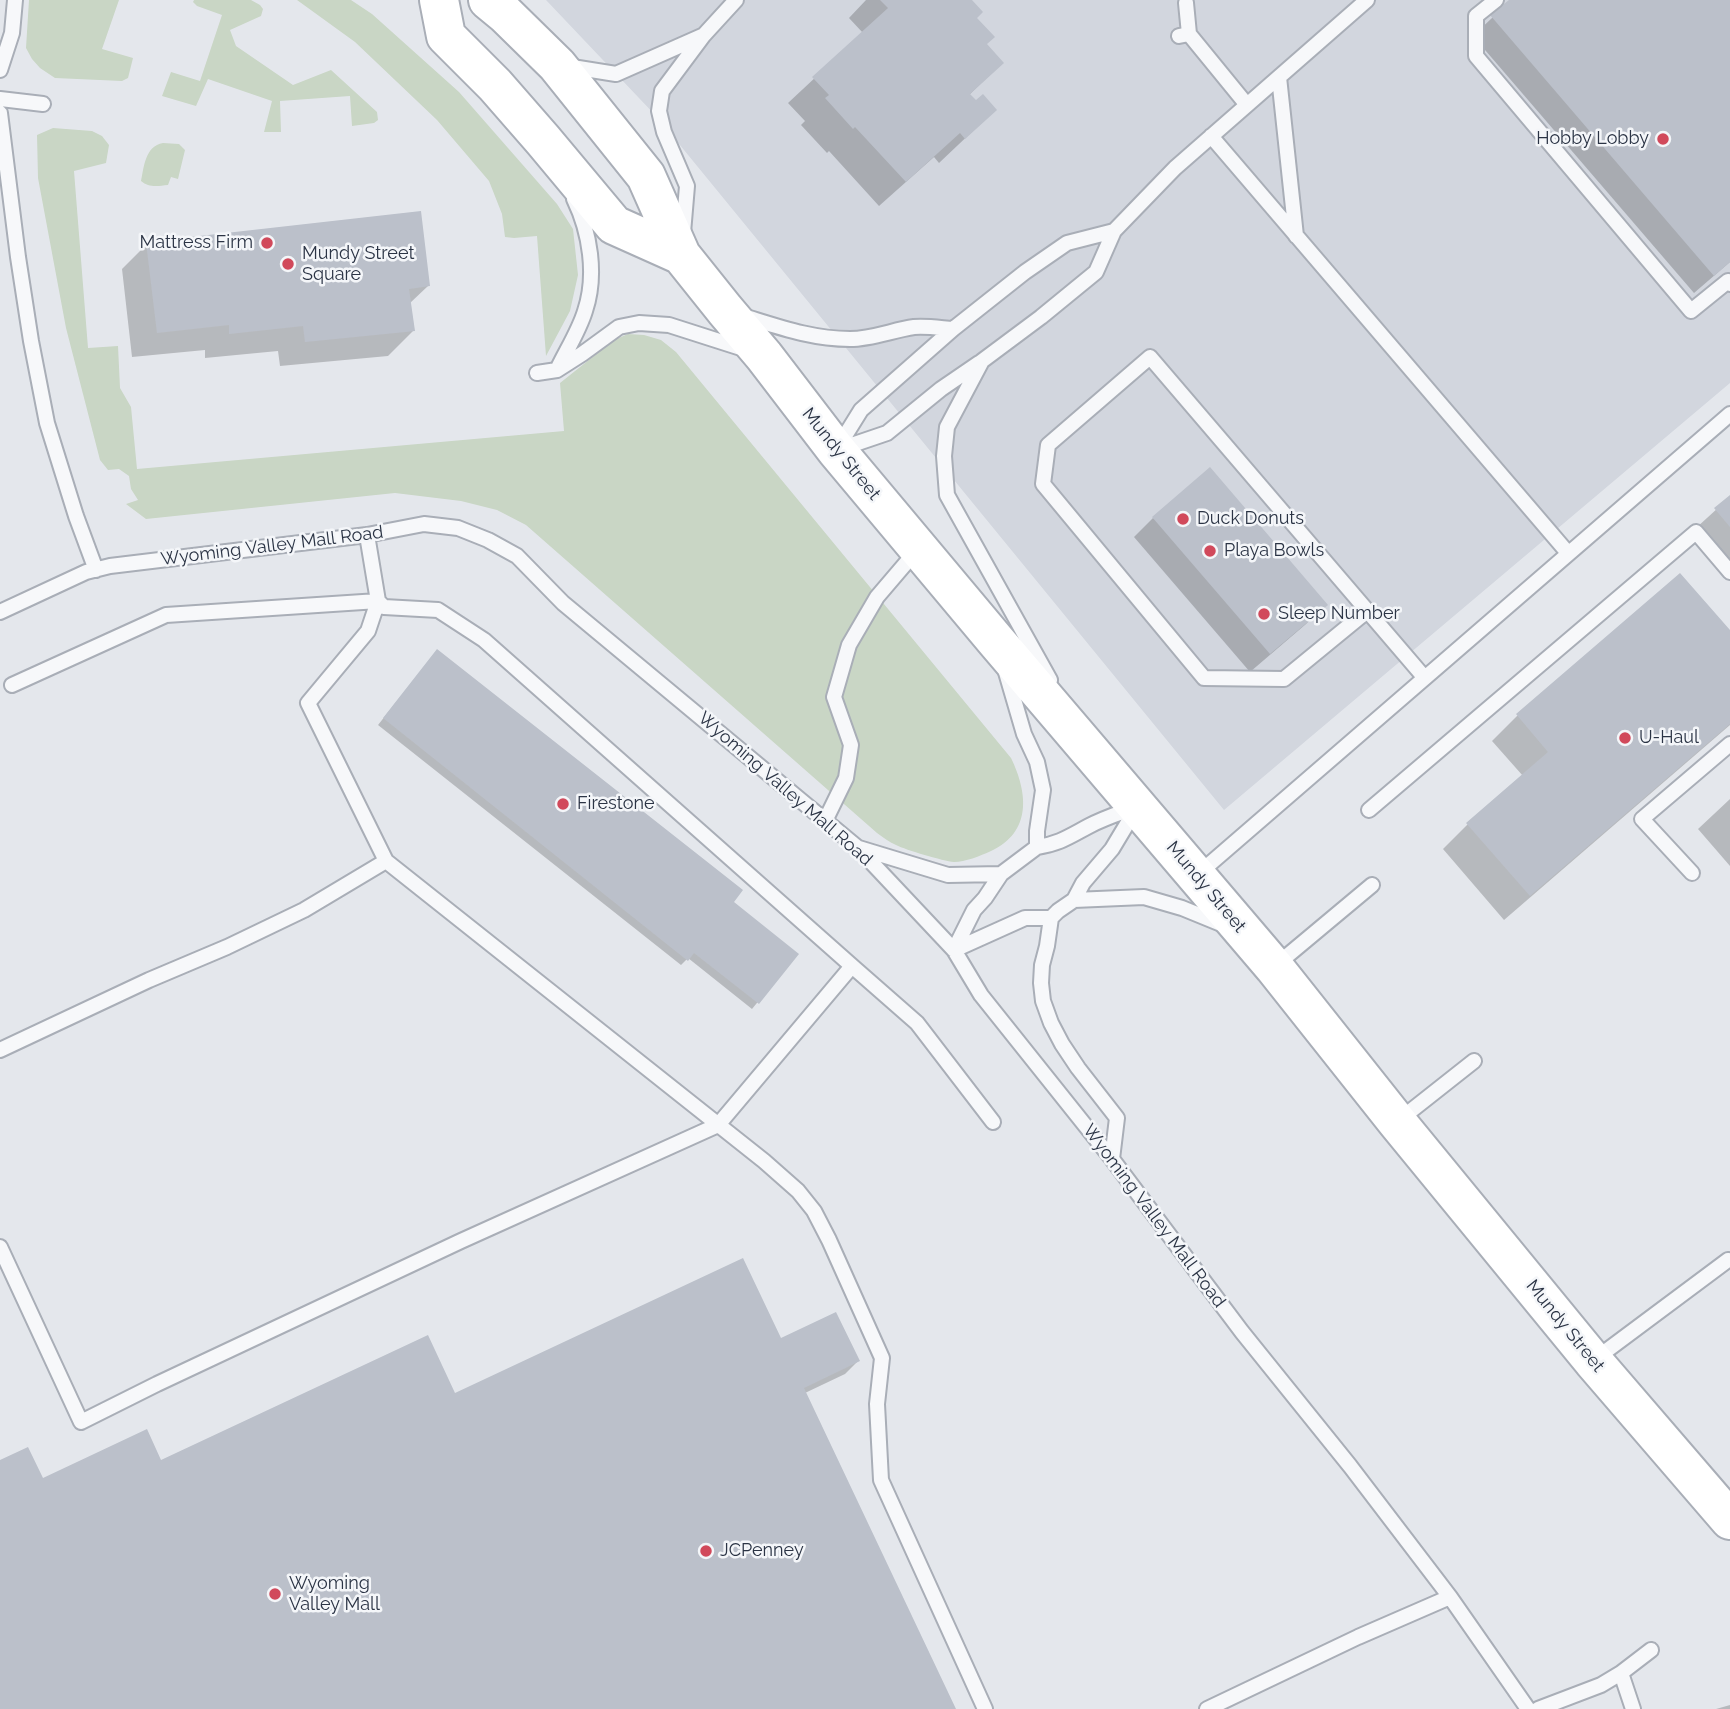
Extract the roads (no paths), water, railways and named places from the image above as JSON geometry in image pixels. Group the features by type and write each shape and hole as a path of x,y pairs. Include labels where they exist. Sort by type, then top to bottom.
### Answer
{"main road":[{"name":"Mundy Street","path":"439,0 446,36 495,85 614,225 681,255"},
{"name":"Mundy Street","path":"488,0 556,65 646,176 681,255 764,356 836,450 1274,967 1593,1361 1730,1520"}],"lane":[{"path":"0,70 12,33 15,0"},
{"path":"681,255 687,186 664,132 659,111 662,92 703,36 736,0"},
{"path":"836,450 887,433 1096,272 1114,231 1175,168 1367,0"},
{"path":"1496,0 1476,16 1476,56 1690,310 1728,281 1730,284"},
{"path":"1186,3 1184,35 1247,105"},
{"path":"556,65 616,74 703,36"},
{"path":"1279,77 1296,236"},
{"path":"0,99 43,104"},
{"path":"0,113 29,329 47,423 96,570"},
{"path":"1211,136 1569,553"},
{"path":"543,140 580,212 590,252 591,281 585,311 557,370"},
{"path":"836,450 860,410 953,329 1068,243 1114,231"},
{"path":"724,310 802,334 824,337 852,339 915,327 953,329"},
{"path":"537,373 557,370 619,327 639,323 669,325 764,356"},
{"path":"1367,611 1284,680 1205,678 1043,484 1048,445 1150,358 1424,677"},
{"path":"982,361 947,427 944,456 947,495 1092,755"},
{"path":"1196,876 1730,414"},
{"name":"Wyoming Valley Mall Road","path":"0,611 86,572 120,565 367,535 424,524 458,528 517,556 563,603 858,848 954,950 981,995 1112,1158 1242,1332 1373,1496 1450,1597 1528,1709"},
{"path":"1369,810 1696,531 1730,572"},
{"path":"367,535 377,601 368,631 308,703 386,861 718,1125 798,1191 814,1211 882,1358 877,1404 881,1480 985,1709"},
{"path":"825,821 846,778 851,745 834,697 849,645 877,597 919,548"},
{"path":"12,685 166,615 377,601 384,607 438,610 484,640 917,1023 993,1122"},
{"path":"996,641 1024,734 1037,762 1043,790 1037,847"},
{"path":"1692,873 1642,819 1730,744"},
{"path":"954,950 974,910 1001,874 1037,847 1068,839 1090,825 1137,806"},
{"path":"1112,1158 1116,1118 1078,1068 1051,1023 1043,1001 1042,965 1051,918 1074,900 1083,883 1112,849 1137,806"},
{"path":"858,848 948,875 1001,874"},
{"path":"0,1050 304,910 386,861"},
{"path":"1274,967 1372,885"},
{"path":"1074,900 1144,897 1182,908 1246,935"},
{"path":"954,950 1025,918 1051,918"},
{"path":"0,1247 81,1422 461,1241 718,1125 852,966"},
{"path":"1397,1122 1474,1061"},
{"path":"1593,1361 1728,1259"},
{"path":"1207,1709 1358,1637 1450,1597"},
{"path":"1538,1709 1601,1685 1651,1650"},
{"path":"1621,1673 1633,1709"}],"place":[{"name":"Hobby Lobby","path":"1663,139"},
{"name":"Mattress Firm","path":"267,243"},
{"name":"Mundy Street Square","path":"288,264"},
{"name":"Duck Donuts","path":"1183,519"},
{"name":"Playa Bowls","path":"1210,551"},
{"name":"Sleep Number","path":"1264,614"},
{"name":"U-Haul","path":"1625,738"},
{"name":"Firestone","path":"563,804"},
{"name":"JCPenney","path":"706,1551"},
{"name":"Wyoming Valley Mall","path":"275,1594"}]}
